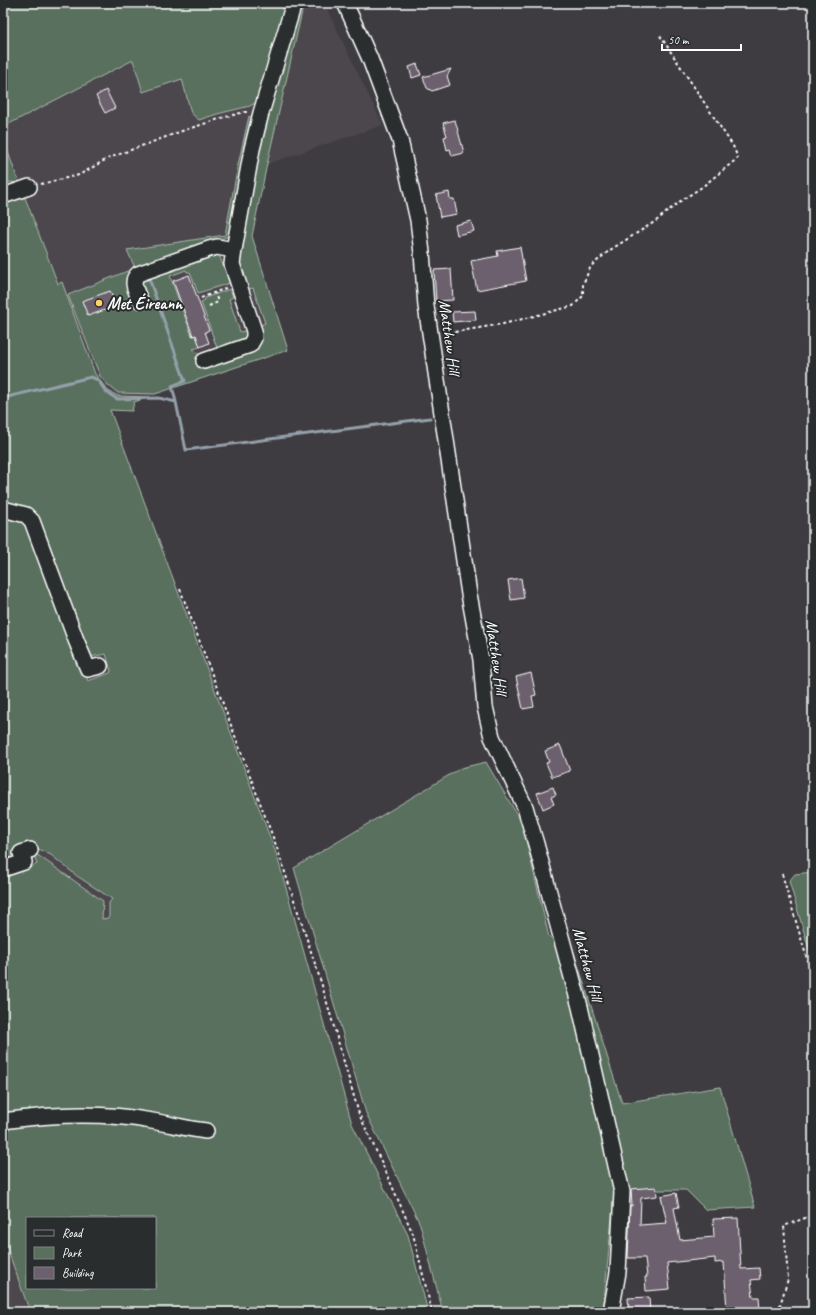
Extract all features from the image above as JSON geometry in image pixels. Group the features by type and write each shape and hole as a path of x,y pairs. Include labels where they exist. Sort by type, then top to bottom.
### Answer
{"street":[{"path":"210,355 250,345 253,341 254,331 232,264 252,149 255,113 294,3"},
{"name":"Matthew Hill","path":"345,3 370,59 400,140 418,220 430,336 469,594 481,660 485,708 492,737 525,807 536,844 580,1007 622,1192 618,1272 611,1312"},
{"path":"3,195 29,187"},
{"path":"140,300 133,282 138,274 210,249 217,248 234,250"},
{"path":"3,509 26,515 32,521 88,669 100,666"},
{"path":"3,869 24,862 21,853 30,850"},
{"path":"3,1121 61,1115 91,1115 152,1121 194,1130 206,1131"}],"path":[{"path":"430,336 503,324 573,306 583,296 583,284 591,266 610,250 656,221 738,158 733,146 659,34"},
{"path":"29,187 79,175 109,158 222,118 244,112 255,113"},
{"path":"201,298 232,286 235,296 242,294"},
{"path":"209,306 218,302 215,293"},
{"path":"180,589 277,848 321,982 359,1114 413,1234 432,1312"},
{"path":"782,874 813,979"},
{"path":"765,1312 778,1311 788,1279 784,1226 813,1214"}],"shaded area":[{"path":"3,3 324,3 383,125 267,164 252,236 288,350 134,402 132,411 110,410 277,856 268,1312 3,1312"}],"green space":[{"path":"3,3 287,3 257,102 250,106 199,120 191,113 182,79 143,92 133,60 3,127"},
{"path":"297,3 304,3 252,236 288,350 155,394 118,393 100,376 68,295 135,268 127,250 225,235 249,116 253,118 231,235 208,244 219,255 230,283 198,293 190,272 187,272 186,270 170,276 192,336 196,336 200,347 193,349 203,358 253,349 256,327 265,323 253,288 246,290 239,271 256,164"},
{"path":"3,138 19,183 8,182 3,179"},
{"path":"24,195 58,284 62,282 95,374 108,391 118,396 150,397 134,402 132,411 110,410 277,856 352,1124 408,1235 428,1312 30,1312 3,1237 3,1124 23,1120 3,1120 3,872 22,871 37,864 33,853 103,901 102,919 109,918 109,903 112,899 77,876 51,855 32,846 19,859 9,863 3,859 3,512 25,519 88,681 110,673 111,671 106,654 90,657 37,523 3,505 3,204"},
{"path":"230,289 233,297 229,299 240,332 249,330 250,339 219,351 201,302 205,300 205,298"},
{"path":"486,762 522,823 549,937 571,943 622,1103 720,1087 755,1207 706,1210 686,1190 627,1190 614,1195 603,1312 443,1312 420,1224 366,1113 294,868 461,768"},
{"path":"813,872 813,963 789,881 795,874"}],"building":[{"path":"417,64 421,75 412,78 409,67"},
{"path":"451,69 447,76 450,85 432,91 427,88 423,77"},
{"path":"106,90 115,108 105,113 96,96"},
{"path":"455,120 464,153 452,156 450,149 447,150 444,137 447,136 443,123"},
{"path":"449,192 450,199 454,199 457,214 440,217 436,195"},
{"path":"471,221 474,231 457,235 455,225"},
{"path":"520,247 526,281 477,290 471,261 498,256 497,251"},
{"path":"451,269 453,300 436,301 434,270"},
{"path":"189,275 209,330 205,332 209,343 200,347 196,335 193,336 173,281"},
{"name":"Met Éireann","path":"110,291 116,306 88,316 82,301"},
{"path":"475,311 476,320 453,322 452,312"},
{"path":"521,578 524,598 511,600 508,580"},
{"path":"531,673 536,695 532,696 534,707 523,709 516,677"},
{"path":"560,745 570,771 552,777 546,763 549,762 545,751"},
{"path":"553,787 556,795 551,797 554,804 543,809 537,793"},
{"path":"656,1187 657,1196 641,1198 640,1225 667,1223 661,1196 676,1193 679,1207 674,1208 680,1240 714,1237 713,1219 738,1218 741,1269 759,1268 760,1279 751,1280 753,1297 759,1297 760,1310 727,1312 724,1262 715,1263 715,1258 667,1263 670,1289 646,1291 645,1277 647,1277 645,1258 628,1258 630,1205 632,1206 631,1189"},
{"path":"649,1297 650,1312 629,1312 628,1298"}],"waterway":[{"path":"3,398 91,377 98,380 106,392 117,399 159,398 176,402 172,386 185,381 150,281"},
{"path":"176,402 186,450 430,418"}],"place":[{"name":"Met Éireann","path":"99,303"}]}
